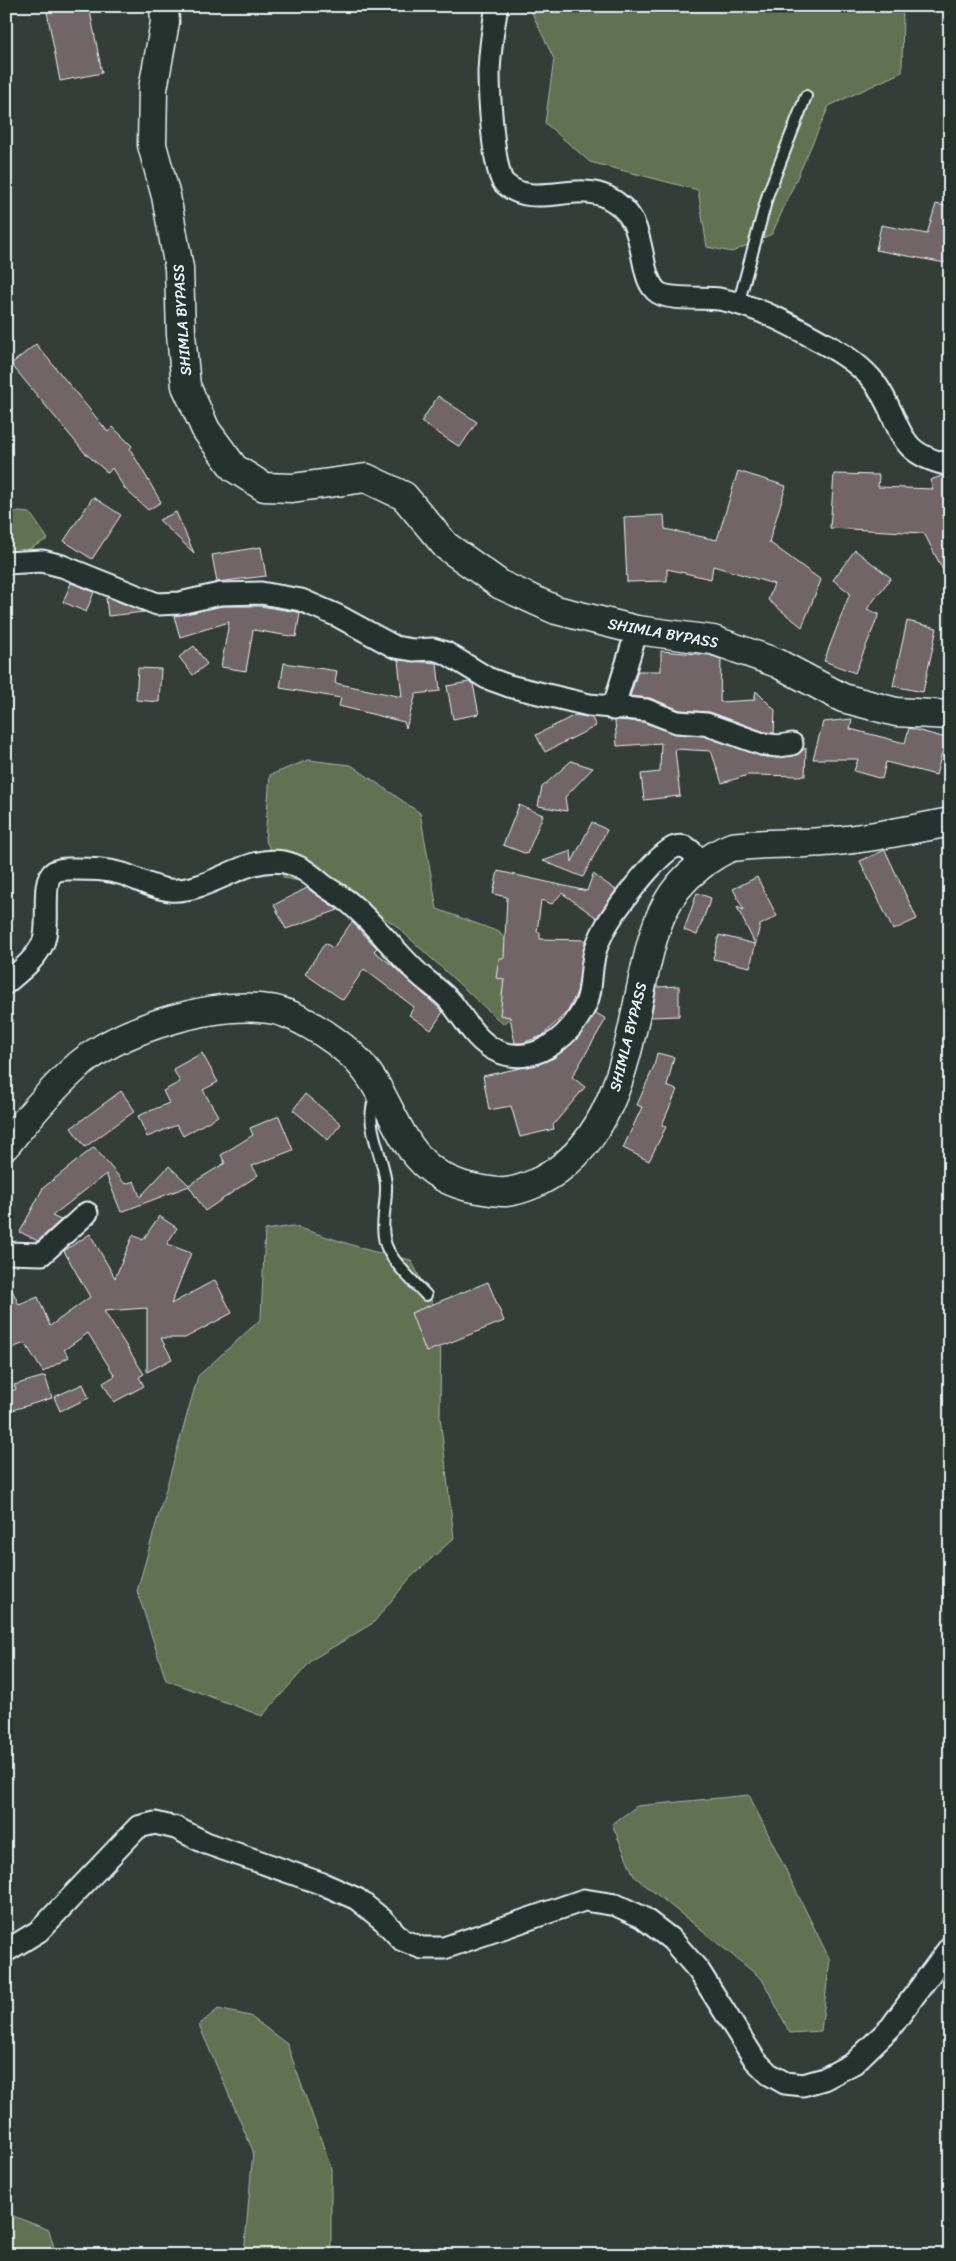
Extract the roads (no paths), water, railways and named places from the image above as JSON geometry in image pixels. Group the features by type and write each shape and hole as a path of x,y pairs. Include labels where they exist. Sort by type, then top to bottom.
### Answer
{"highway":[{"name":"SHIMLA BYPASS","path":"164,6 165,22 153,89 152,145 166,196 179,268 186,386 206,430 234,468 264,487 292,488 331,481 366,478 404,496 446,546 501,585 556,610 637,630 713,640 776,664 843,698 896,712 950,715"},
{"name":"SHIMLA BYPASS","path":"6,1144 34,1111 82,1062 124,1037 178,1019 227,1009 271,1008 320,1029 355,1057 378,1090 409,1147 428,1169 455,1183 473,1188 507,1192 546,1179 578,1156 612,1102 632,1027 653,932 673,889 700,866 732,847 834,841 887,834 950,822"}],"street":[{"path":"497,6 492,34 489,71 496,167 503,182 516,191 534,195 582,191 604,196 621,205 632,217 648,280 656,292 670,297 720,299 762,312 801,330 836,351 862,370 877,386 909,448 919,456 950,465"},
{"path":"6,563 42,561 62,566 157,604 180,603 220,594 261,592 301,600 338,616 395,646 413,650 433,649 446,653 487,678 509,686 613,709 646,710 677,722 706,724 762,744 778,746 792,744"},
{"path":"613,709 637,630"},
{"path":"6,983 37,955 44,941 48,923 48,879 53,872 60,869 102,869 168,890 193,888 261,861 284,862 305,869 351,904 419,974 448,999 477,1036 495,1050 512,1056 532,1055 551,1046 570,1026 585,1006 590,990 593,961 602,933 620,904 662,856 675,847 685,847 694,852 700,866"},
{"path":"6,1253 42,1254 87,1213"},
{"path":"6,1951 38,1931 138,1827 156,1823 176,1828 206,1843 323,1884 356,1898 402,1940 422,1948 444,1948 584,1900 616,1905 642,1917 672,1940 699,1971 755,2060 768,2074 785,2083 803,2085 824,2079 854,2062 891,2027 950,1947"}],"lane":[{"path":"738,305 768,194 806,96"},
{"path":"378,1090 370,1113 372,1128 383,1160 386,1186 384,1232 387,1249 426,1294"}]}
